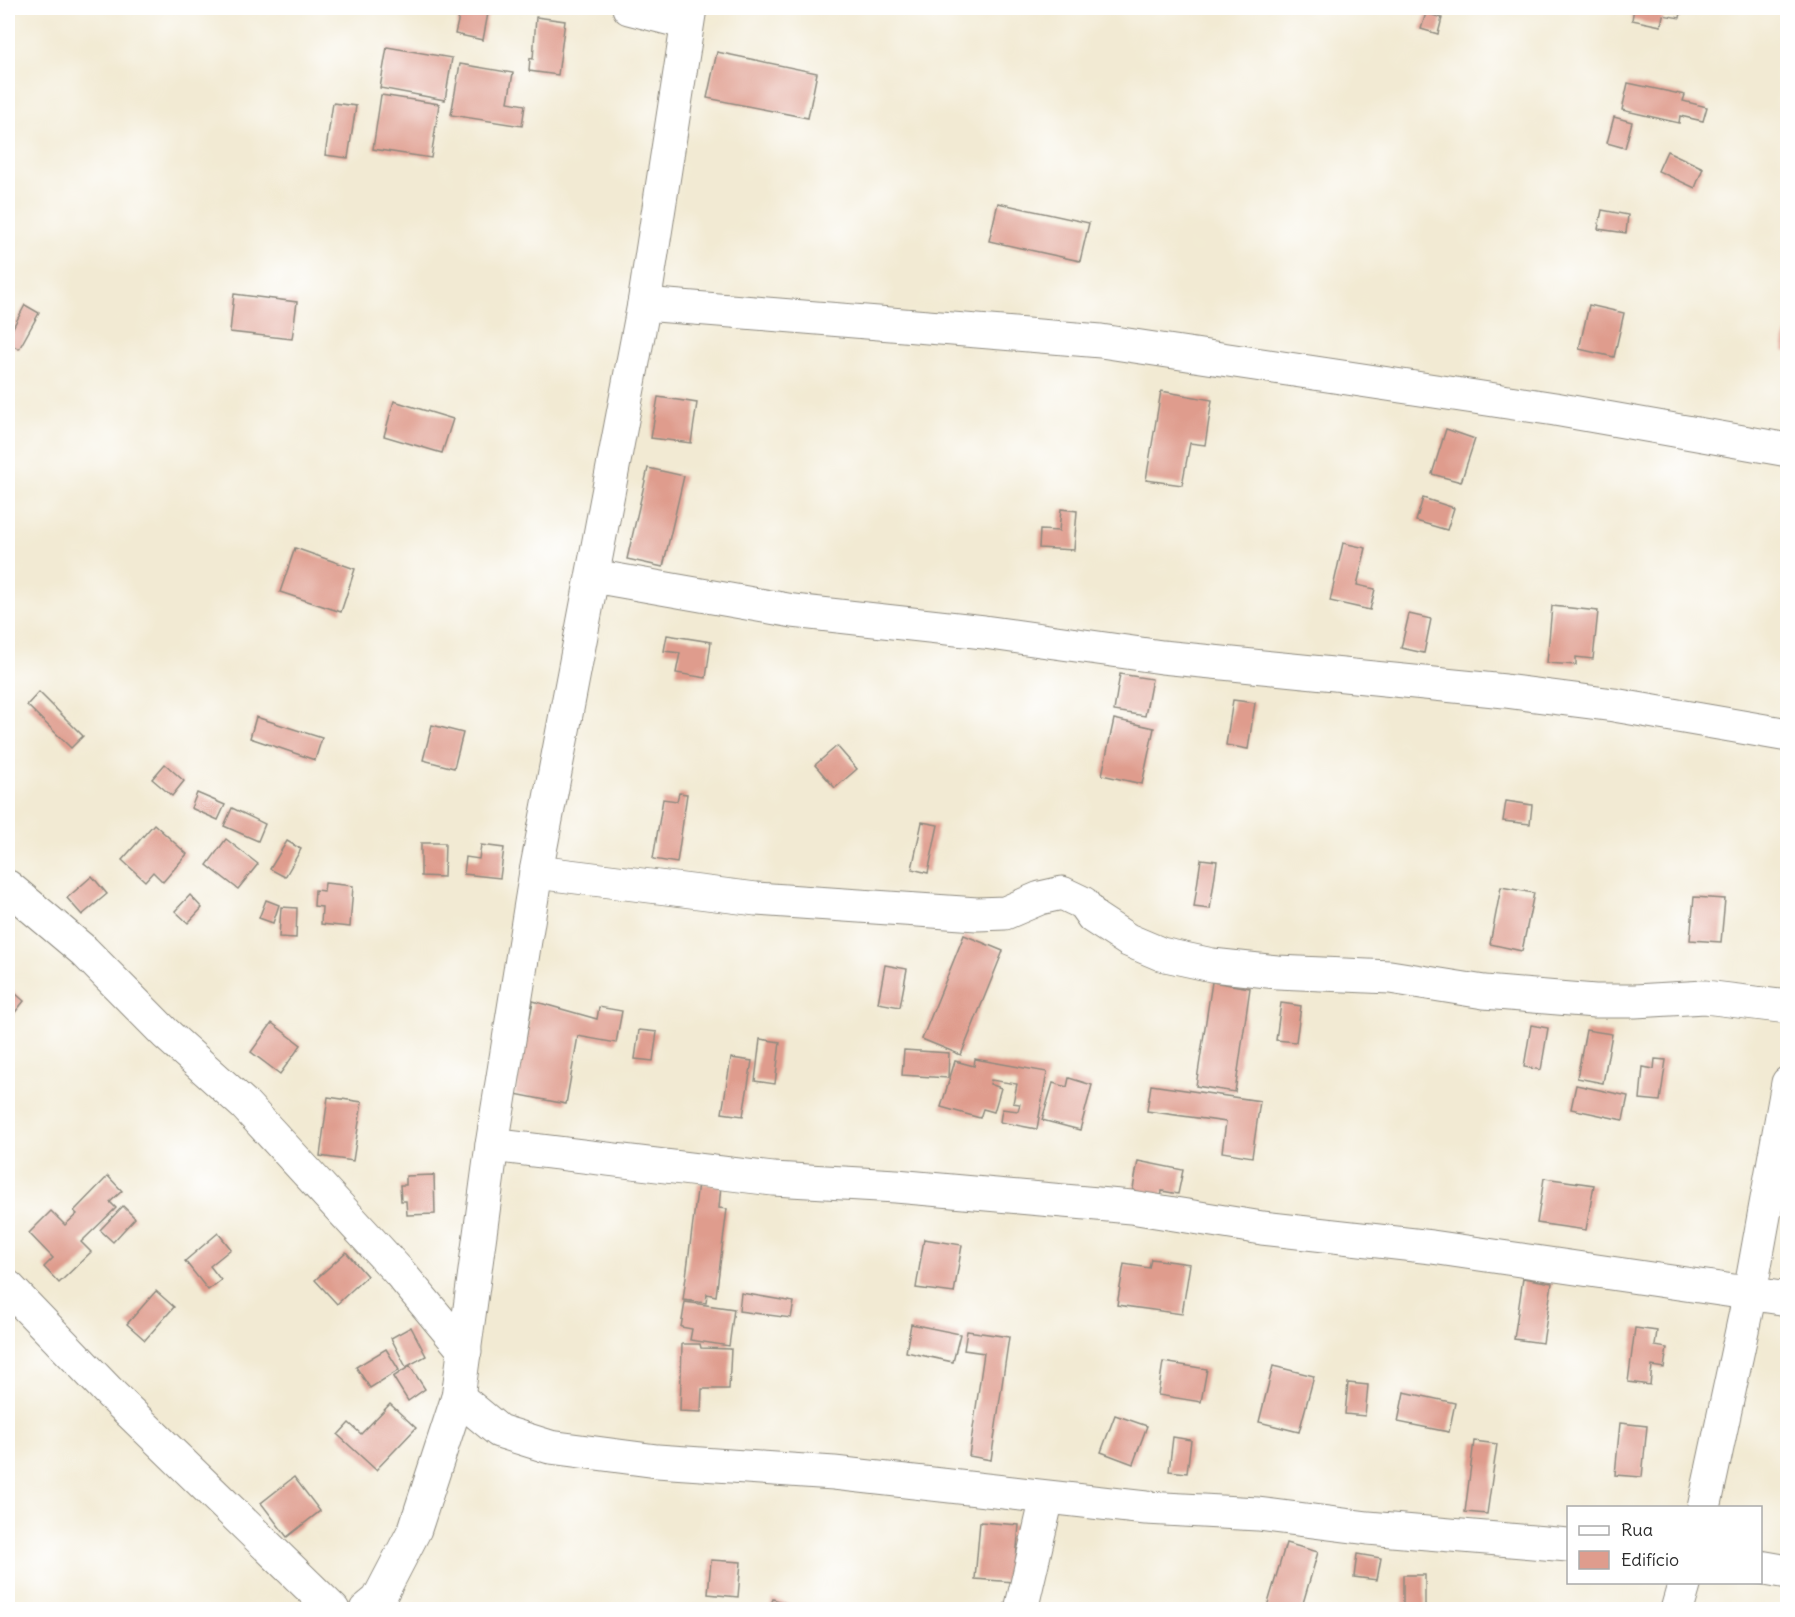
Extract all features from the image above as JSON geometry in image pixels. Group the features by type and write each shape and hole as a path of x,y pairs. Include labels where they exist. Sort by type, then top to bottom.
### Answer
{"street":[{"path":"366,1610 378,1600 415,1529 458,1397 492,1146 536,872 644,304 688,15 628,8"},
{"path":"644,304 1101,340 1555,409 1788,450"},
{"path":"593,576 793,611 984,632 1162,657 1506,691 1614,705 1788,735"},
{"path":"536,872 756,899 977,914 1005,913 1040,898 1062,893 1083,903 1093,917 1128,940 1161,954 1212,964 1277,972 1390,977 1484,992 1635,1001 1705,997 1788,1007"},
{"path":"8,887 84,951 165,1033 245,1105 399,1272 465,1351"},
{"path":"1704,1506 1750,1293 1788,1083"},
{"path":"492,1146 773,1179 908,1187 1131,1207 1262,1228 1432,1247 1788,1299"},
{"path":"8,1287 112,1395 333,1610"},
{"path":"458,1397 499,1431 550,1447 657,1461 834,1473 1146,1508 1258,1515 1368,1528 1567,1545"},
{"path":"1021,1610 1047,1497"},
{"path":"1762,1567 1788,1572"},
{"path":"1677,1610 1684,1584"}],"building":[{"path":"461,8 489,8 483,40 455,34"},
{"path":"1634,8 1682,8 1680,18 1663,15 1661,26 1632,20"},
{"path":"1426,13 1442,18 1438,34 1421,29"},
{"path":"536,17 565,21 558,75 529,71 530,58 533,59"},
{"path":"387,47 452,58 445,100 380,88"},
{"path":"717,52 817,73 808,118 707,98"},
{"path":"460,64 513,73 508,102 525,105 522,126 451,115"},
{"path":"1628,83 1685,95 1683,101 1707,107 1703,121 1680,116 1679,123 1622,110"},
{"path":"381,95 439,104 431,158 373,149"},
{"path":"333,103 356,106 348,158 325,155"},
{"path":"1614,117 1632,122 1625,148 1607,143"},
{"path":"1667,151 1703,168 1695,188 1658,171"},
{"path":"998,203 1089,223 1080,261 989,241"},
{"path":"1602,210 1628,215 1626,233 1598,229"},
{"path":"234,294 297,302 292,339 230,332"},
{"path":"25,305 39,313 19,349 8,343 8,337"},
{"path":"1589,305 1624,313 1614,357 1579,349"},
{"path":"1786,334 1788,334 1788,352 1783,351"},
{"path":"1161,391 1212,400 1205,445 1190,443 1182,485 1146,480"},
{"path":"658,397 697,403 691,443 651,438"},
{"path":"394,401 453,419 442,453 384,436"},
{"path":"1446,429 1475,439 1461,482 1432,474"},
{"path":"648,468 684,476 663,567 627,559"},
{"path":"1423,498 1454,508 1447,530 1416,521"},
{"path":"1061,509 1077,511 1074,550 1039,548 1040,530 1059,531"},
{"path":"1343,543 1366,548 1357,585 1375,589 1370,610 1330,601"},
{"path":"295,548 355,569 341,612 280,592"},
{"path":"1552,606 1598,611 1593,659 1576,657 1576,665 1547,663"},
{"path":"1409,614 1431,619 1424,653 1401,648"},
{"path":"667,635 711,642 706,678 676,673 680,653 664,651"},
{"path":"1120,674 1152,679 1145,716 1114,711"},
{"path":"39,692 83,736 71,748 27,705"},
{"path":"1233,700 1255,703 1248,749 1226,745"},
{"path":"256,717 322,738 315,760 250,738"},
{"path":"1114,719 1154,728 1142,784 1102,775"},
{"path":"432,725 463,733 454,768 423,760"},
{"path":"837,746 857,769 835,788 815,765"},
{"path":"165,764 184,781 172,796 152,779"},
{"path":"197,793 225,805 218,820 191,808"},
{"path":"679,793 687,794 677,863 653,859 663,799 677,801"},
{"path":"1506,801 1532,805 1530,824 1503,821"},
{"path":"232,808 265,824 258,841 224,826"},
{"path":"922,822 938,825 928,873 912,869"},
{"path":"154,824 187,854 163,882 153,872 145,881 122,860"},
{"path":"226,839 258,864 238,889 207,865"},
{"path":"287,841 301,849 285,877 270,869"},
{"path":"421,843 445,843 444,877 421,876"},
{"path":"481,845 504,848 500,878 464,874 466,857 479,859"},
{"path":"1201,859 1217,861 1210,909 1194,907"},
{"path":"92,876 107,894 82,915 67,898"},
{"path":"325,883 353,886 350,927 321,924 322,907 314,906 315,890 324,891"},
{"path":"1501,887 1534,893 1522,951 1490,944"},
{"path":"190,895 202,908 188,923 175,911"},
{"path":"1694,897 1725,899 1721,942 1690,940"},
{"path":"266,900 279,905 273,923 259,918"},
{"path":"281,907 297,908 296,938 279,937"},
{"path":"964,935 1003,951 961,1055 922,1039"},
{"path":"885,965 907,969 900,1007 878,1003"},
{"path":"1212,982 1250,988 1235,1092 1196,1086"},
{"path":"8,987 24,1001 8,1021"},
{"path":"533,1001 597,1019 599,1007 622,1011 616,1043 578,1036 566,1104 515,1094"},
{"path":"1281,1003 1301,1006 1296,1042 1276,1040"},
{"path":"272,1023 301,1045 280,1074 251,1052"},
{"path":"1531,1025 1548,1028 1541,1070 1524,1067"},
{"path":"639,1030 657,1032 653,1061 635,1059"},
{"path":"1586,1030 1612,1034 1603,1083 1577,1078"},
{"path":"760,1039 780,1042 775,1084 755,1081"},
{"path":"904,1050 949,1053 948,1078 902,1075"},
{"path":"731,1058 752,1061 743,1116 722,1113"},
{"path":"975,1059 1047,1072 1037,1129 1000,1122 1002,1109 1018,1111 1020,1104 1013,1103 1017,1084 991,1080 990,1084 1001,1088 994,1112 983,1109 980,1118 941,1107 955,1061 974,1066"},
{"path":"1655,1059 1666,1060 1660,1101 1640,1099 1643,1067 1654,1069"},
{"path":"1069,1078 1092,1085 1080,1130 1042,1120 1053,1083 1067,1087"},
{"path":"1151,1085 1260,1101 1252,1157 1222,1152 1226,1122 1147,1111"},
{"path":"1576,1085 1628,1096 1623,1120 1571,1109"},
{"path":"328,1097 362,1102 353,1161 320,1156"},
{"path":"1138,1161 1183,1170 1178,1194 1162,1191 1161,1199 1132,1194"},
{"path":"434,1175 435,1214 407,1215 406,1201 401,1201 400,1185 406,1185 406,1176"},
{"path":"108,1176 122,1191 110,1202 116,1208 81,1242 91,1252 59,1283 44,1267 53,1258 29,1233 51,1211 65,1225 77,1214 74,1211"},
{"path":"1544,1178 1594,1185 1586,1230 1537,1223"},
{"path":"698,1183 721,1185 719,1208 727,1209 716,1296 707,1294 706,1303 683,1300"},
{"path":"123,1206 135,1218 113,1242 100,1230"},
{"path":"218,1233 231,1249 210,1266 221,1280 208,1290 185,1261"},
{"path":"924,1239 962,1245 954,1293 916,1288"},
{"path":"346,1252 367,1276 337,1304 315,1280"},
{"path":"1151,1259 1190,1264 1182,1314 1117,1305 1124,1264 1149,1268"},
{"path":"1523,1278 1552,1283 1543,1343 1514,1339"},
{"path":"156,1291 174,1307 145,1340 127,1324"},
{"path":"741,1293 794,1302 791,1318 739,1311"},
{"path":"685,1302 734,1309 729,1346 690,1340 692,1329 681,1327"},
{"path":"911,1324 960,1334 953,1362 906,1352"},
{"path":"411,1327 426,1356 406,1367 391,1338"},
{"path":"1635,1328 1657,1331 1655,1346 1667,1348 1664,1368 1652,1366 1650,1385 1628,1382"},
{"path":"967,1331 1009,1337 991,1460 969,1456 984,1353 964,1350"},
{"path":"682,1344 700,1344 701,1348 731,1349 729,1389 702,1389 701,1412 680,1411"},
{"path":"386,1349 399,1370 370,1388 356,1367"},
{"path":"1163,1362 1207,1369 1201,1402 1158,1395"},
{"path":"410,1366 425,1389 408,1401 393,1377"},
{"path":"1273,1366 1314,1376 1299,1432 1259,1422"},
{"path":"1348,1383 1368,1385 1365,1416 1345,1414"},
{"path":"1404,1392 1455,1403 1449,1432 1398,1422"},
{"path":"390,1404 416,1428 376,1470 338,1435 349,1423 361,1434"},
{"path":"1786,1413 1788,1413 1788,1435 1783,1434"},
{"path":"1115,1415 1147,1426 1133,1464 1101,1452"},
{"path":"1620,1423 1647,1426 1642,1477 1615,1475"},
{"path":"1173,1437 1191,1440 1187,1473 1169,1471"},
{"path":"1474,1441 1497,1444 1487,1514 1465,1512"},
{"path":"294,1477 320,1511 287,1537 261,1503"},
{"path":"980,1522 1019,1525 1014,1582 975,1579"},
{"path":"1286,1543 1318,1552 1301,1610 1266,1610"},
{"path":"1357,1554 1381,1558 1377,1580 1354,1577"},
{"path":"711,1560 741,1562 738,1597 708,1594"},
{"path":"1403,1575 1425,1575 1425,1610 1403,1610"},
{"path":"773,1599 804,1609 804,1610 769,1610"}]}
